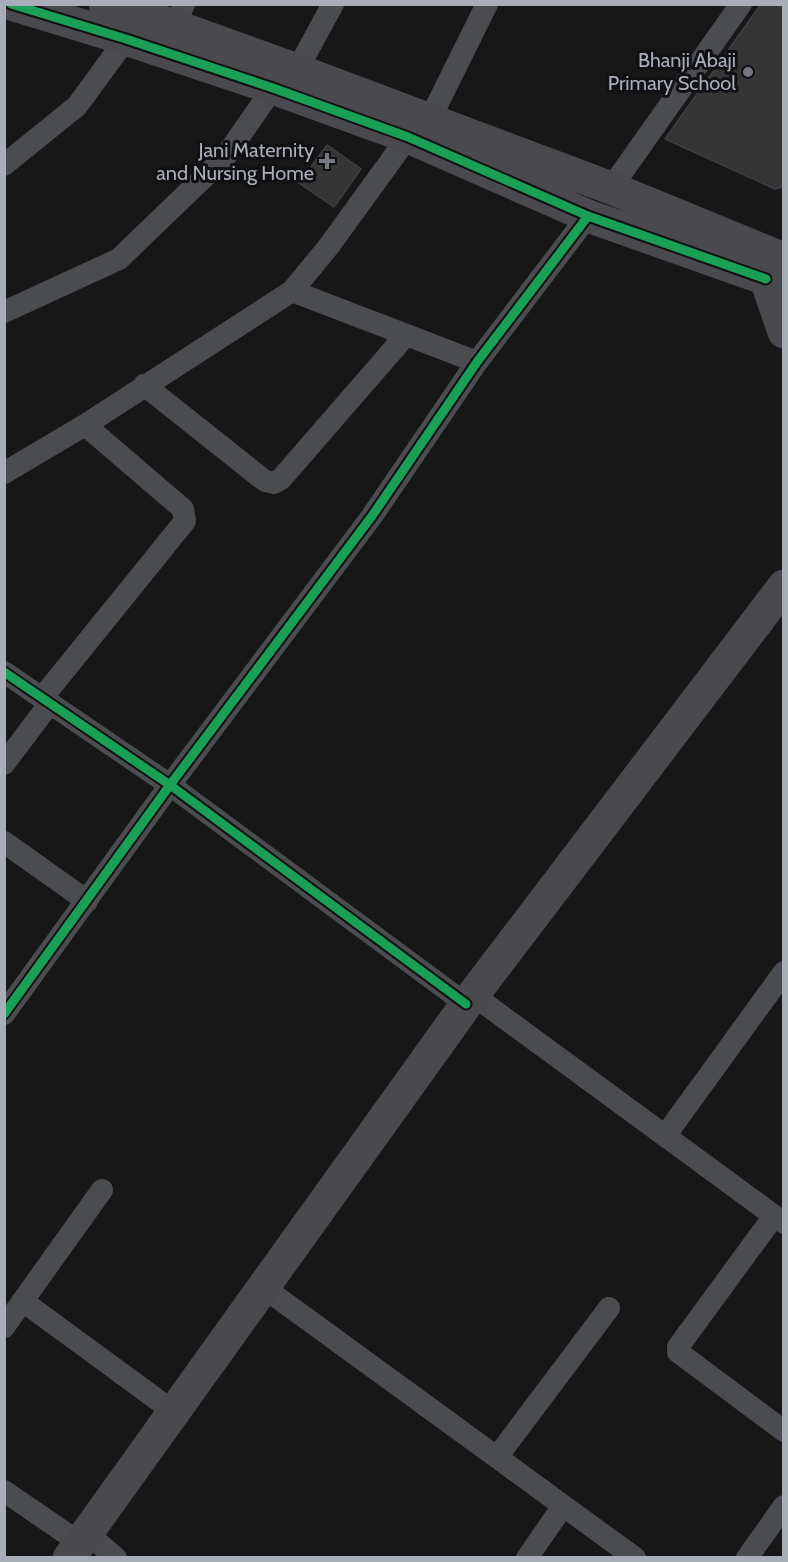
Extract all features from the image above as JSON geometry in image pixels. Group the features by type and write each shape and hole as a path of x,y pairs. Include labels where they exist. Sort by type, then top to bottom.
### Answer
{"street":[{"path":"11,4 126,39 285,79 419,129 611,188 778,268"},
{"path":"105,4 179,15 285,79"},
{"path":"4,312 118,259 225,157 285,79 333,4"},
{"path":"4,473 85,425 292,291 419,129 487,4"},
{"path":"611,188 741,4"},
{"path":"4,165 76,106 126,39"},
{"path":"419,129 588,216 778,268"},
{"path":"4,1014 170,785 372,516 477,362 588,216"},
{"path":"778,268 783,332"},
{"path":"292,291 477,362"},
{"path":"144,385 265,481 274,483 281,479 406,335"},
{"path":"4,764 46,700 185,521 183,509 85,425"},
{"path":"79,1544 469,999 783,586"},
{"path":"4,672 170,785 779,1219 678,1347 678,1352 783,1431"},
{"path":"4,842 87,901"},
{"path":"665,1136 783,972"},
{"path":"4,1328 102,1190"},
{"path":"263,1287 635,1557"},
{"path":"24,1302 174,1412"},
{"path":"497,1457 609,1308"},
{"path":"4,1491 79,1544 116,1557"},
{"path":"527,1557 563,1506"},
{"path":"747,1557 783,1506"}],"building":[{"name":"Bhanji Abaji Primary School","path":"761,4 784,4 784,187 775,189 665,139"},
{"path":"327,145 361,169 334,207 299,183"}],"cycle path":[{"path":"11,4 273,88 408,137 588,216 766,279"},
{"path":"4,672 170,785 372,516 477,362 588,216"},
{"path":"4,1014 170,785 466,1004"}],"place":[{"name":"Bhanji Abaji Primary School","path":"748,72"},
{"name":"Jani Maternity and Nursing Home","path":"327,161"}]}
